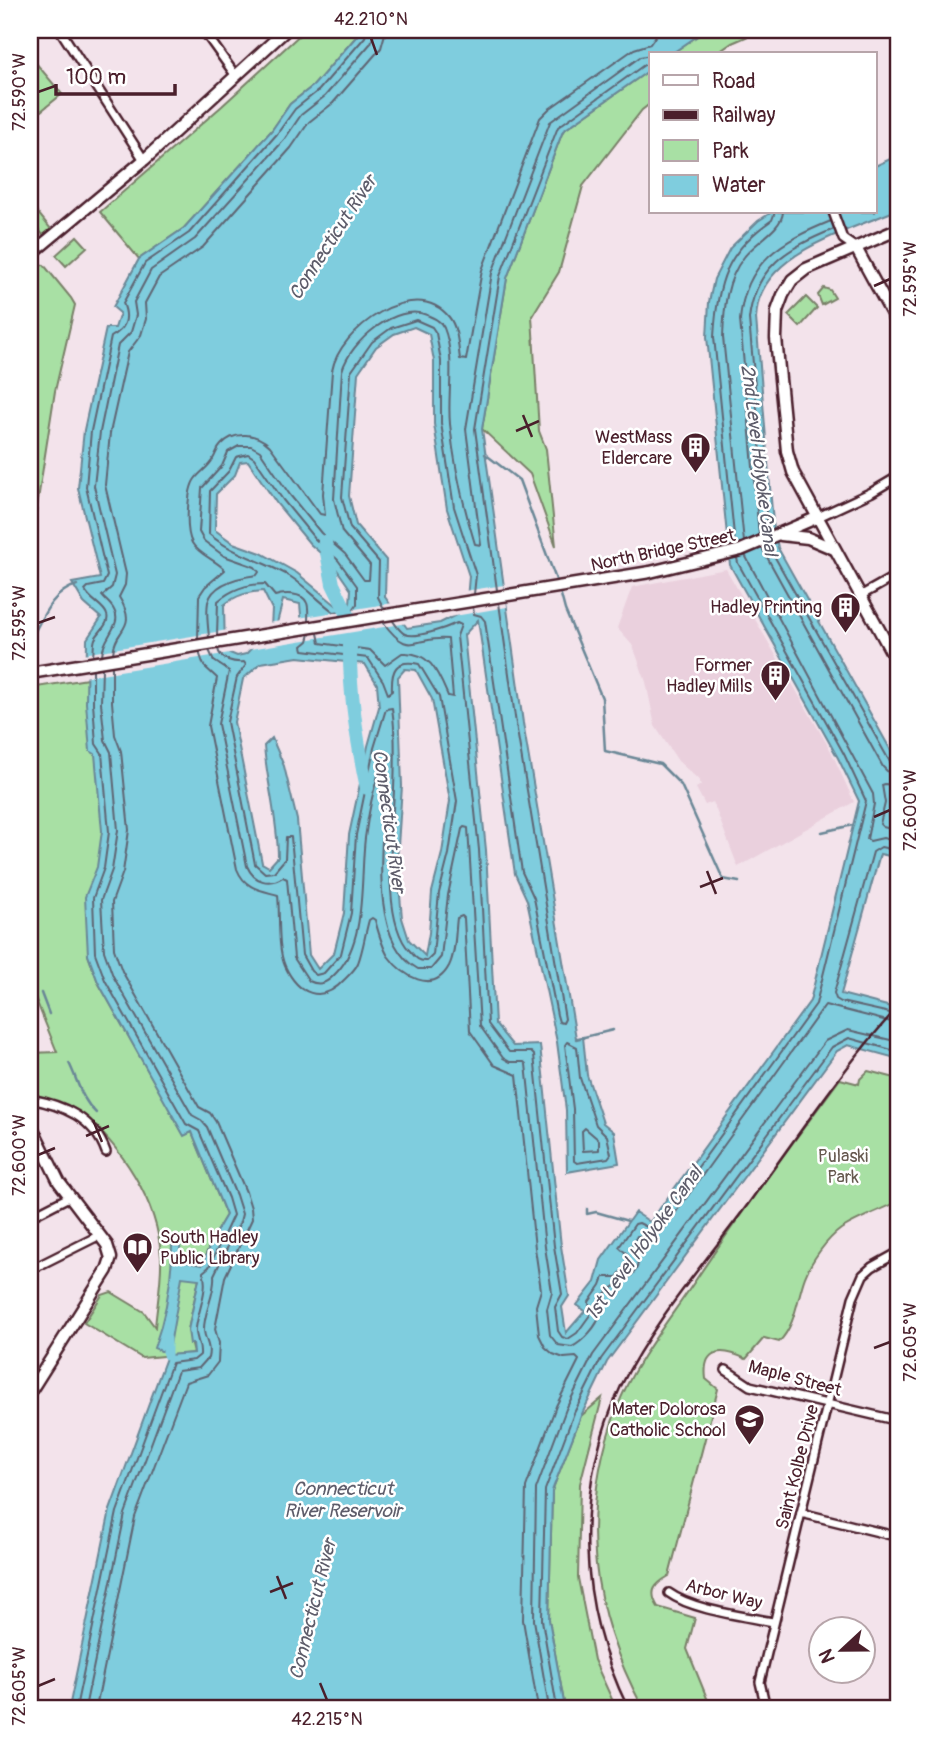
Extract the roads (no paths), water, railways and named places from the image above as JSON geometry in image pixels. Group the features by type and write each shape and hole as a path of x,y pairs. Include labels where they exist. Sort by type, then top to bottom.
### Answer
{"main road":[{"path":"30,255 144,160 286,30"},
{"path":"899,229 807,269 792,280 777,311 776,338 787,451 793,472 899,666"},
{"path":"856,248 899,327"},
{"name":"North Bridge Street","path":"30,673 650,572 741,550 817,518"},
{"path":"780,535 808,538 834,549"},
{"path":"30,1123 50,1167 69,1197 110,1250 110,1265 30,1392"}],"street":[{"path":"60,30 144,160"},
{"path":"203,30 236,76"},
{"path":"834,214 842,235 856,248"},
{"name":"North Bridge Street","path":"817,518 899,476"},
{"path":"860,596 899,575"},
{"path":"30,1099 58,1106 79,1116 96,1133 106,1153"},
{"path":"30,1216 69,1197"},
{"path":"30,1270 100,1235"},
{"name":"Saint Kolbe Drive","path":"766,1708 760,1682 853,1298 863,1275 899,1252"},
{"name":"Maple Street","path":"726,1370 750,1386 899,1421"},
{"path":"801,1513 899,1538"},
{"name":"Arbor Way","path":"668,1593 692,1604 773,1622"}],"water":[{"path":"362,30 706,30 674,52 649,52 649,70 563,131 507,278 482,429 523,723 576,1038 583,1037 587,1075 603,1123 614,1132 619,1163 567,1172 566,1110 557,1042 527,900 515,874 478,620 464,635 486,850 495,1024 513,1046 540,1045 561,1246 569,1296 562,1307 566,1333 585,1311 577,1305 595,1282 601,1260 635,1212 650,1222 810,1001 859,801 838,758 730,565 707,337 709,302 714,279 730,248 758,221 769,214 876,214 876,166 899,155 899,209 820,242 783,265 769,280 760,297 756,318 773,523 778,548 899,765 899,858 880,854 841,994 899,1009 899,1059 848,1045 837,1051 607,1362 581,1416 552,1491 549,1620 565,1708 69,1708 110,1510 167,1355 194,1353 188,1330 199,1279 182,1277 169,1351 154,1348 168,1297 172,1245 180,1246 181,1261 202,1265 213,1237 226,1215 192,1132 184,1136 98,982 88,955 85,897 97,867 102,831 95,754 90,751 86,703 87,639 101,618 84,603 72,583 100,578 78,488 84,430 106,328 115,328 120,313 113,307 139,259 184,228 272,130 290,104 314,85","holes":["414,327 429,334 434,361 434,424 447,509 469,576 466,610 440,623 407,628 385,597 386,560 356,525 349,496 358,373 376,347 394,334","248,461 277,504 310,544 333,564 351,590 350,604 337,606 297,573 261,553 233,543 215,530 216,494 235,475 240,462","263,591 272,609 271,627 246,654 237,656 225,651 224,605 238,596","283,600 300,604 303,637 284,641 277,623","298,657 365,664 377,684 379,707 349,835 344,913 334,953 318,969 309,955 297,820 284,766 272,738 264,746 278,857 269,867 262,863 234,722 243,679 261,663","405,669 416,670 432,699 450,801 442,853 432,892 425,956 409,940 402,918 397,861 402,786 398,677"]}],"waterway":[{"path":"485,454 519,480 558,585"},
{"name":"Connecticut River","path":"325,542 333,584 351,621"},
{"path":"30,641 54,600 77,585"},
{"path":"560,591 565,610 602,698 605,751 660,764 681,785 723,879 739,882"},
{"name":"Connecticut River","path":"350,645 354,717 367,788"},
{"path":"822,832 853,825"},
{"path":"30,918 30,941"},
{"path":"30,946 34,965"},
{"path":"41,993 49,1014"},
{"path":"576,1039 613,1030"},
{"path":"69,1063 83,1096 96,1113"},
{"path":"587,1209 587,1214 596,1212 628,1221"},
{"path":"167,1339 167,1355"}],"railway":[{"path":"628,1708 611,1669 599,1629 587,1548 588,1507 594,1466 605,1426 634,1362 680,1293 840,1078 899,1006"}],"place":[{"name":"WestMass Eldercare","path":"695,474"},
{"name":"Hadley Printing","path":"845,634"},
{"name":"Former Hadley Mills","path":"775,702"},
{"name":"South Hadley Public Library","path":"137,1274"},
{"name":"Mater Dolorosa Catholic School","path":"749,1446"}],"water label":[{"name":"2nd Level Holyoke Canal","path":"760,460"},
{"name":"1st Level Holyoke Canal","path":"643,1243"},
{"name":"Connecticut River Reservoir","path":"343,1499"}],"park label":[{"name":"Pulaski Park","path":"843,1166"}]}
